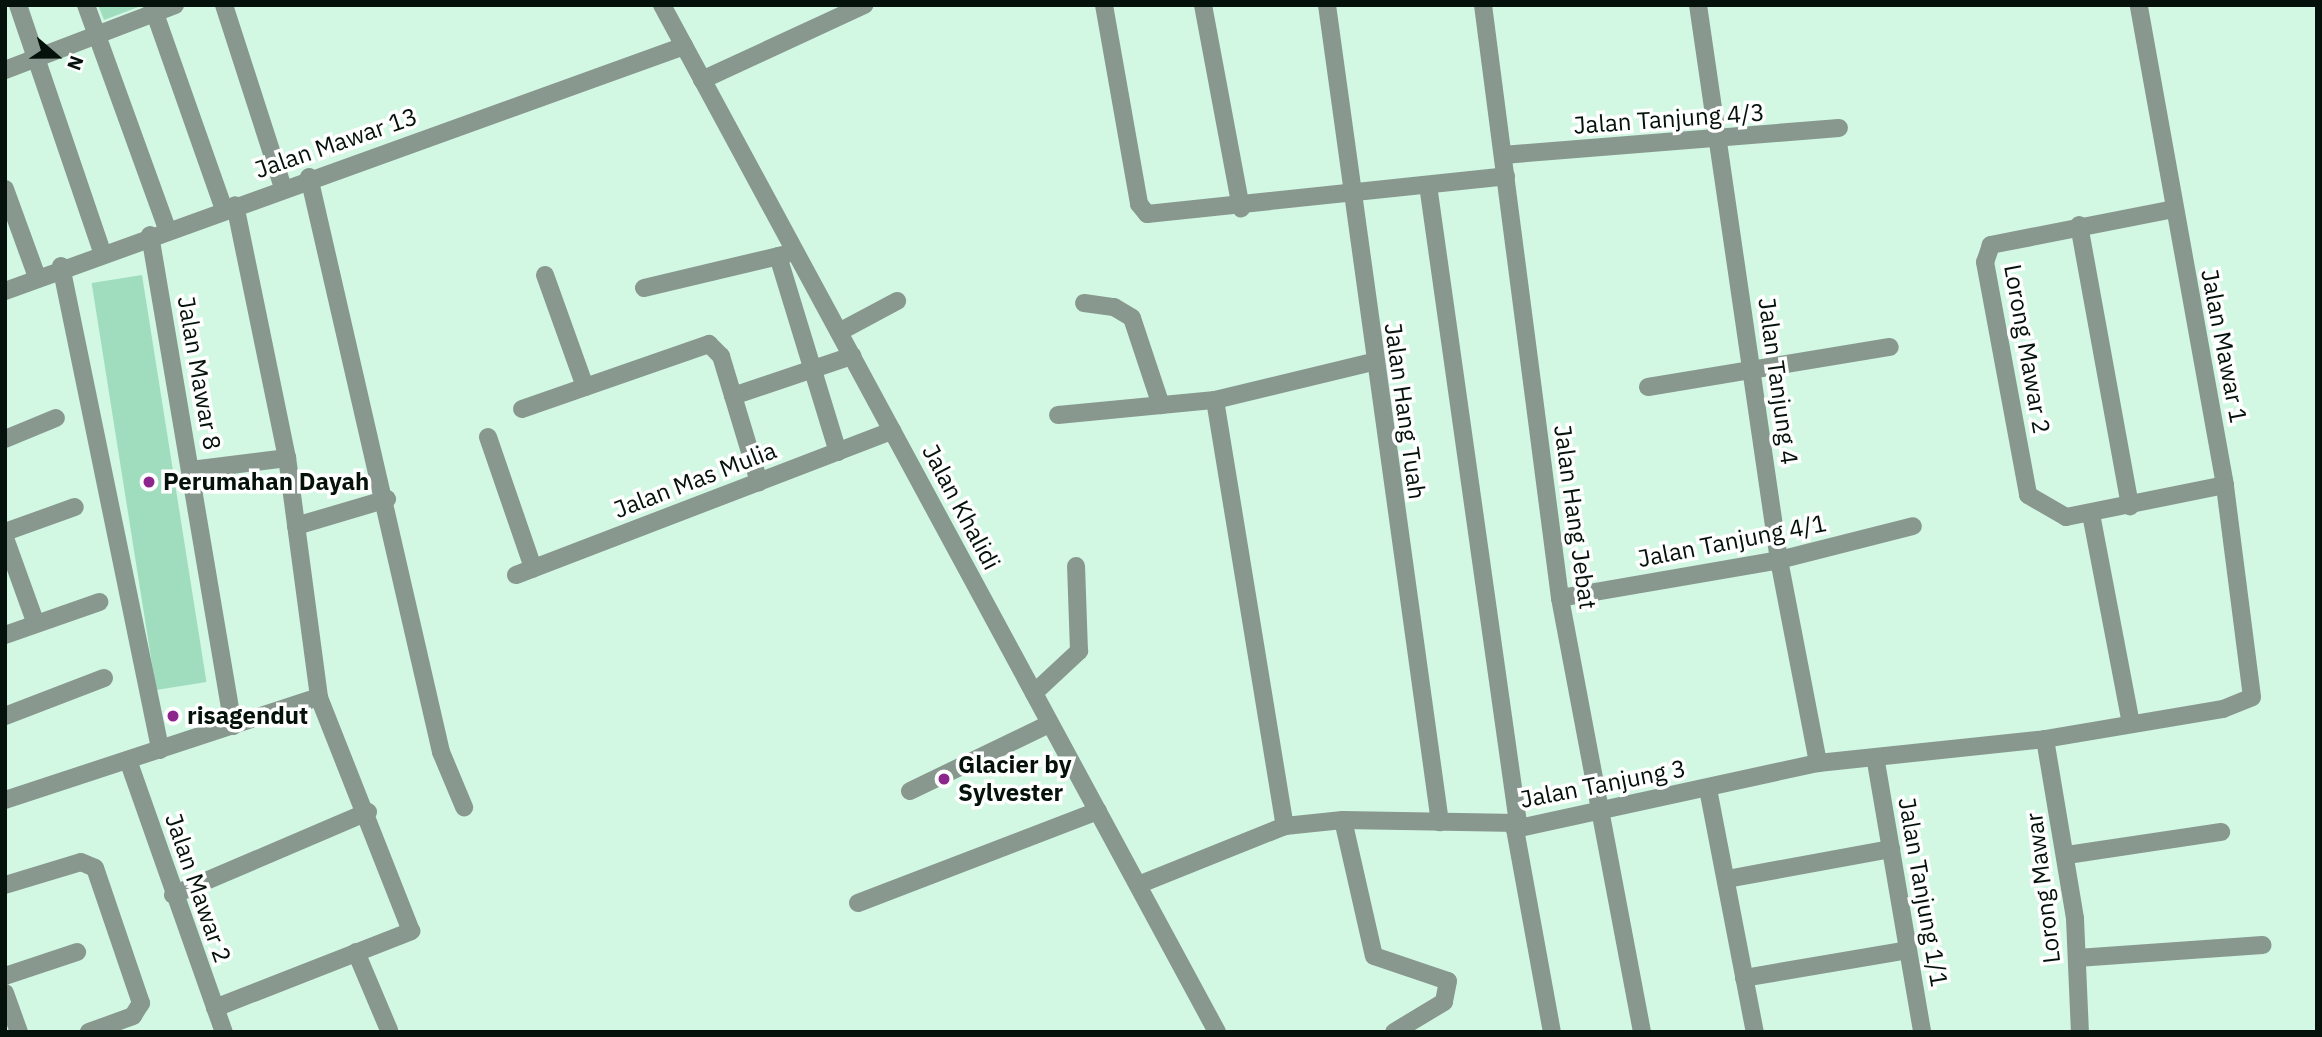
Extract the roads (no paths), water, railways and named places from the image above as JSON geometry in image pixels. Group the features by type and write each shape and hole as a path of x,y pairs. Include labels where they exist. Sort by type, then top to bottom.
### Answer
{"street":[{"path":"18,5 102,252"},
{"name":"Jalan Mawar 8","path":"86,5 158,232 191,470 233,726"},
{"path":"5,70 97,36 153,9 175,5"},
{"path":"224,5 284,188"},
{"name":"Jalan Khalidi","path":"663,5 1217,1032"},
{"path":"702,80 864,5"},
{"path":"1104,5 1143,211 1156,217 1506,176"},
{"path":"1203,5 1241,208"},
{"name":"Jalan Hang Tuah","path":"1327,5 1372,362 1440,822"},
{"name":"Jalan Hang Jebat","path":"1483,5 1560,598 1642,1032"},
{"name":"Jalan Tanjung 4","path":"1698,5 1779,560 1818,763"},
{"name":"Jalan Mawar 1","path":"2139,5 2225,485 2252,697"},
{"path":"153,9 229,207 287,458 319,697 368,812 411,931 215,1008"},
{"name":"Jalan Mawar 13","path":"5,291 61,267 309,177 684,46"},
{"name":"Jalan Tanjung 4/3","path":"1503,155 1717,141 1839,128"},
{"path":"309,177 387,499 441,752 464,807"},
{"path":"1427,186 1516,826 1552,1032"},
{"path":"5,189 37,276"},
{"name":"Lorong Mawar 2","path":"2174,209 2079,225 1991,245 1984,262 2028,495 2045,511 2091,514 2225,485"},
{"path":"2079,225 2130,506"},
{"path":"643,288 797,253"},
{"path":"778,256 838,452"},
{"path":"61,267 160,750"},
{"path":"545,275 585,387"},
{"path":"792,302 820,292"},
{"path":"838,332 897,301"},
{"path":"1084,303 1114,307 1132,318 1161,405"},
{"path":"522,409 709,344 719,349 760,481"},
{"path":"1648,387 1890,347"},
{"path":"733,396 815,371 852,356"},
{"path":"1058,415 1215,400 1372,362"},
{"path":"1215,400 1285,826"},
{"path":"5,439 56,418"},
{"name":"Jalan Mas Mulia","path":"516,575 892,431"},
{"path":"488,437 533,568"},
{"path":"191,470 287,458"},
{"path":"296,526 387,499"},
{"path":"5,532 75,507"},
{"path":"2091,514 2131,723"},
{"name":"Jalan Tanjung 4/1","path":"1560,598 1779,560 1913,526"},
{"path":"5,538 36,624"},
{"path":"1034,693 1079,651 1076,566"},
{"path":"5,635 99,602"},
{"path":"5,716 104,678"},
{"path":"5,800 319,697"},
{"name":"Jalan Tanjung 3","path":"1138,885 1285,826 1343,820 1516,826 1599,812 1818,763 1875,762 2045,739 2223,709 2252,697"},
{"path":"910,791 1049,724"},
{"name":"Lorong Mawar","path":"2045,739 2067,855 2077,958 2080,1032"},
{"name":"Jalan Mawar 2","path":"128,760 173,895 224,1032"},
{"name":"Jalan Tanjung 1/1","path":"1875,762 1923,1032"},
{"path":"1708,789 1755,1032"},
{"path":"858,903 1098,811"},
{"path":"173,895 368,812"},
{"path":"1343,820 1374,956 1448,981 1444,1002 1394,1032"},
{"path":"2067,855 2221,832"},
{"path":"1727,879 1891,849"},
{"path":"5,885 81,862 95,868 141,1003 133,1016 89,1032"},
{"path":"2077,958 2263,945"},
{"path":"1744,978 1908,950"},
{"path":"5,976 77,952"},
{"path":"356,952 389,1030"},
{"path":"6,1000 19,1032"}],"place":[{"name":"Perumahan Dayah","path":"149,482"},
{"name":"risagendut","path":"173,716"},
{"name":"Glacier by Sylvester","path":"944,779"}]}
